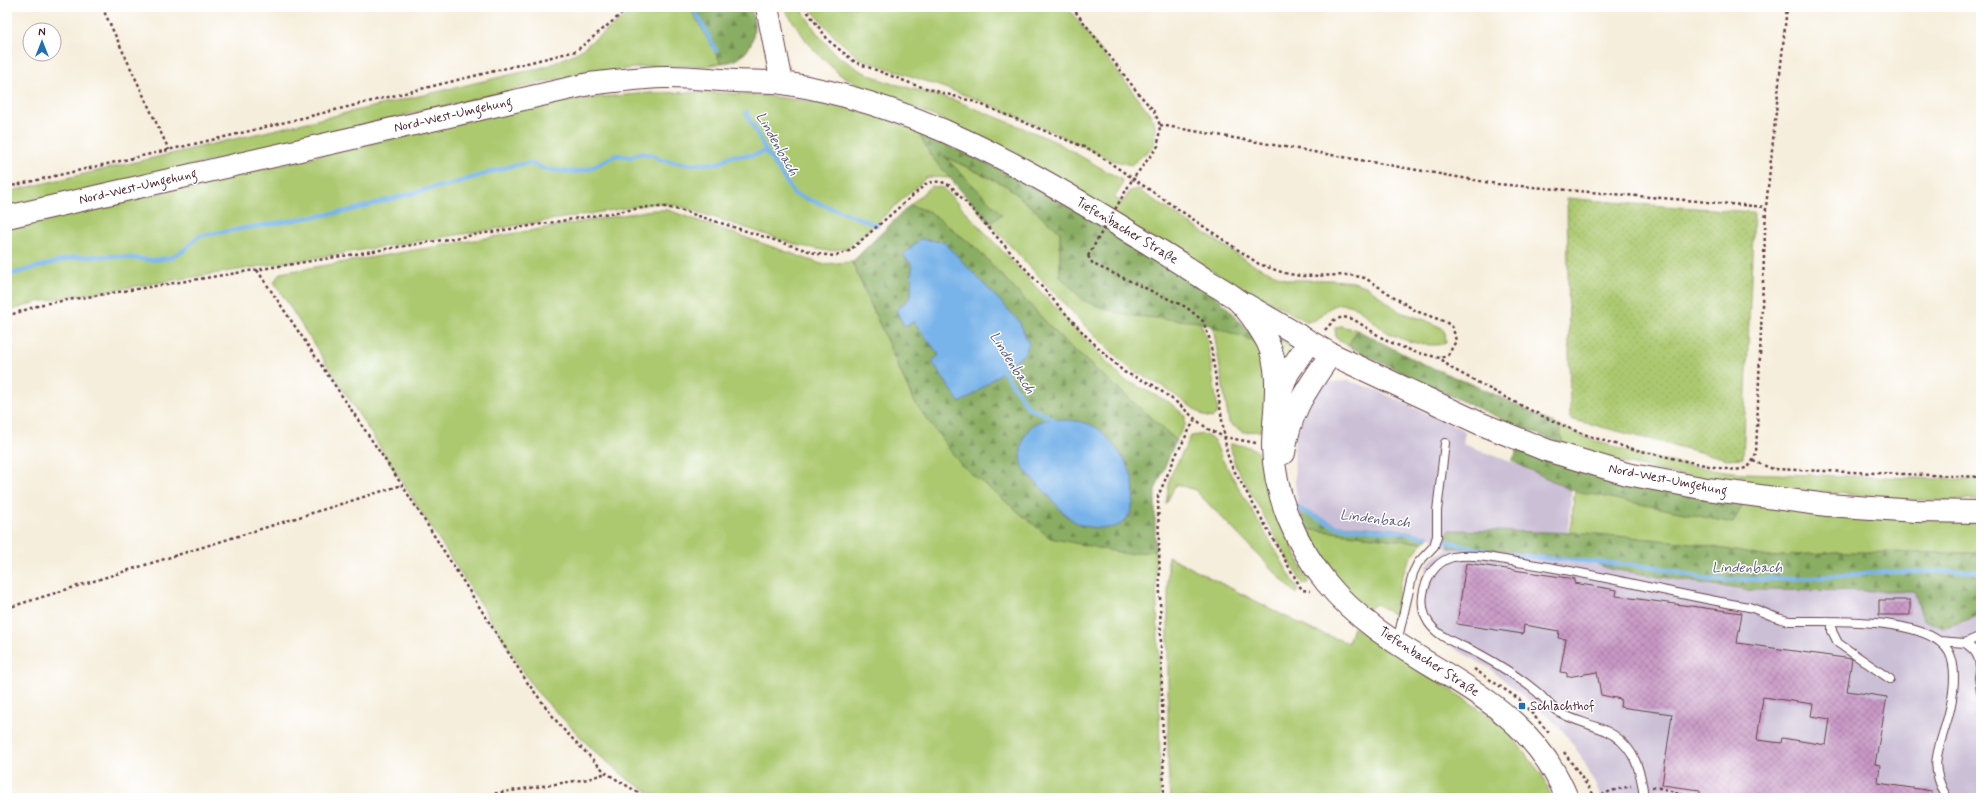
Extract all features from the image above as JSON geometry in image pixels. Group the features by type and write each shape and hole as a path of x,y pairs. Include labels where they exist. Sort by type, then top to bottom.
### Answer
{"main road":[{"path":"767,7 782,83"},
{"name":"Nord-West-Umgehung","path":"7,216 589,84 663,77 782,83 846,97 903,114"},
{"name":"Tiefenbacher Straße","path":"903,114 967,140 1094,210 1237,300 1262,334 1272,353 1276,377 1273,447 1277,486 1292,525 1318,572 1339,598 1354,612 1397,643 1479,694 1523,729 1538,747 1552,768 1567,798"},
{"name":"Nord-West-Umgehung","path":"1237,300 1319,347 1486,426 1546,450 1627,474 1707,489 1827,505 1916,511 1981,512"},
{"name":"Tiefenbacher Straße","path":"1275,412 1280,391 1288,373 1319,347"},
{"name":"Tiefenbacher Straße","path":"1292,525 1284,480 1286,436 1319,347"}],"lane":[{"path":"1397,643 1413,573 1418,563 1434,546 1437,536 1437,511 1445,443"},
{"path":"1644,798 1639,766 1632,752 1622,741 1604,730 1568,717 1556,710 1516,676 1475,651 1446,638 1434,629 1426,618 1423,599 1429,578 1436,567 1454,557 1473,556 1564,568 1644,588 1749,607 1760,610 1777,619 1790,621 1868,622 1902,626 1938,641 1965,643 1981,648"},
{"path":"1832,622 1832,631 1838,643 1890,679"},
{"path":"1965,643 1981,636"},
{"path":"1938,641 1949,652 1953,670 1951,706 1936,760 1938,782 1947,798"},
{"path":"1965,643 1973,649 1979,657 1981,666 1979,677 1981,692"}],"path":[{"path":"102,7 169,150"},
{"path":"7,187 169,150 576,51 630,7"},
{"path":"804,7 829,41 855,62 915,85 975,102 1091,150 1132,180 1259,264 1284,273 1301,276 1350,275 1365,278 1416,312 1446,322 1452,328 1456,341 1448,355 1440,358"},
{"path":"1072,7 1138,93 1154,111 1160,125 1158,146 1132,180 1088,256 1093,264 1186,307 1202,321 1210,340 1224,437 1231,465 1290,571 1302,590 1309,591 1314,597"},
{"path":"1319,347 1327,326 1334,320 1344,317 1353,319 1387,341 1414,352 1440,358 1451,368 1549,419 1613,444 1721,468 1739,469 1748,467 1753,461 1756,453 1766,207 1787,7"},
{"path":"1160,125 1497,184 1766,207"},
{"path":"7,316 43,304 648,207 666,207 684,211 803,251 835,256 849,251 927,183 936,181 944,182 951,186 1086,335 1124,372 1152,385 1180,405 1194,419 1208,429 1224,437 1273,447"},
{"path":"257,270 402,486 527,682 561,727 606,773 648,798"},
{"path":"1164,798 1158,496 1194,419"},
{"path":"1753,461 1773,469 1981,477"},
{"path":"7,608 402,486"},
{"path":"1473,668 1519,699 1554,738"},
{"path":"1563,750 1596,798 1611,791"},
{"path":"465,798 588,779 606,773"}],"shaded area":[{"path":"1349,381 1374,389 1465,431 1463,444 1572,485 1565,562 1656,570 1981,573 1981,798 1600,798 1600,794 1582,758 1564,732 1551,719 1489,668 1435,637 1422,624 1421,617 1414,614 1427,565 1435,556 1447,550 1430,536 1397,529 1337,525 1298,507 1295,483 1294,443 1309,400 1328,382"}],"green space":[{"path":"637,7 690,7 721,63 706,66 650,66 571,76 7,209 7,192 548,66 578,52"},
{"path":"690,7 751,7 754,27 753,36 751,44 746,52 732,61 721,63"},
{"path":"783,7 800,7 817,33 836,55 861,71 887,82 954,100 1054,141 1122,180 1122,186 1114,198 1123,202 1130,191 1137,189 1252,264 1288,280 1332,280 1354,282 1368,287 1400,312 1425,320 1442,328 1445,333 1446,343 1439,345 1423,344 1397,337 1384,330 1364,313 1348,305 1337,304 1315,320 1306,321 1201,265 941,119 871,90 839,74 810,46"},
{"path":"809,7 1067,7 1151,115 1155,125 1154,146 1131,165 1111,160 1062,136 979,100 859,58 835,37"},
{"path":"700,92 745,94 813,102 857,110 884,118 919,132 930,155 950,178 927,177 861,237 846,248 829,251 801,246 679,206 657,203 37,302 7,312 7,228 553,101 651,93"},
{"path":"919,132 1016,177 1108,229 1209,290 1255,337 1257,342 1200,322 1123,315 1084,301 1060,276 1060,232 1007,186 944,156 1002,214 990,224 930,155"},
{"path":"943,156 1007,186 1060,232 1060,276 1183,320 1200,322 1207,338 1218,412 1212,418 1204,416 1162,386 1130,369 1086,327 990,224 1002,214"},
{"path":"931,186 943,188 1123,379 1169,402 1185,416 1185,425 1176,440 1064,341 975,247 930,212 910,205"},
{"path":"1567,198 1754,212 1743,458 1727,459 1570,419"},
{"path":"910,205 930,212 975,247 1064,341 1176,440 1155,490 1155,551 1127,554 1050,538 961,465 913,400 852,262","holes":["920,239 944,242 1024,354 1002,370 932,362 940,355 914,322 904,326 896,310 911,297 912,265 903,256","1134,487 1131,515 1108,528 1084,526 1066,516"]},
{"path":"652,210 668,210 821,264 852,262 913,400 1127,554 1155,551 1159,667 1160,798 659,798 629,780 594,751 536,691 274,282 280,273"},
{"path":"1213,326 1257,342 1267,363 1267,418 1261,431 1243,432 1229,423"},
{"path":"1340,326 1357,330 1348,346 1336,337 1335,328"},
{"path":"1357,330 1419,362 1494,394 1559,426 1563,444 1482,410 1348,346"},
{"path":"1274,336 1294,346 1282,367"},
{"path":"1559,426 1626,451 1696,467 1743,473 1981,480 1981,500 1911,500 1706,481 1625,463 1563,444"},
{"path":"1203,434 1214,440 1222,459 1298,589 1296,594 1195,490 1176,484 1166,504 1170,477 1191,436"},
{"path":"1230,444 1242,445 1251,448 1258,452 1266,461 1294,551 1309,584 1303,585 1235,465"},
{"path":"1520,446 1744,502 1733,523 1571,490 1512,461"},
{"path":"1575,490 1733,523 1744,502 1981,519 1981,553 1837,552 1768,557 1691,543 1570,532"},
{"path":"1298,507 1337,525 1397,529 1430,536 1423,543 1306,529"},
{"path":"1306,529 1423,543 1410,559 1402,576 1394,615 1377,604 1367,609 1356,599 1323,564"},
{"path":"1449,530 1587,533 1691,543 1768,557 1837,552 1981,553 1981,615 1943,628 1923,619 1914,591 1745,590 1610,569 1587,560 1492,549 1449,548 1446,537"},
{"path":"1168,556 1310,629 1348,643 1353,627 1403,658 1502,724 1542,775 1552,798 1170,798 1168,765"}],"water":[{"path":"920,239 944,242 1019,321 1029,344 1024,354 973,395 960,403 932,362 939,355 914,322 904,326 896,310 911,297 912,265 903,255"},
{"path":"1053,419 1070,420 1092,425 1106,436 1121,455 1130,471 1134,489 1132,508 1123,522 1116,526 1106,528 1096,528 1079,524 1064,514 1026,471 1022,462 1021,449 1022,442 1028,430 1038,422"}],"building":[{"path":"1466,563 1575,579 1574,583 1617,590 1616,596 1742,613 1737,643 1852,659 1847,691 1887,697 1875,764 1880,765 1878,783 1932,791 1932,798 1709,798 1700,795 1700,790 1662,785 1672,714 1620,707 1621,699 1601,695 1597,672 1567,677 1567,673 1560,672 1566,639 1558,638 1559,631 1524,625 1523,634 1457,624","holes":["1763,697 1813,704 1811,716 1830,719 1826,745 1782,738 1781,743 1757,740"]},
{"path":"1879,600 1910,600 1910,615 1879,615"}],"waterway":[{"name":"Lindenbach","path":"693,7 716,51"},
{"name":"Lindenbach","path":"746,112 766,151 794,194 877,225"},
{"path":"7,277 15,273 75,257 113,256 152,260 170,258 183,251 199,236 348,211 435,187 445,186 511,166 530,163 548,170 575,172 589,169 616,155 631,157 639,153 653,155 660,160 689,164 719,163 731,156 754,155 766,151"},
{"name":"Lindenbach","path":"999,365 1028,407 1053,419 1057,424"},
{"name":"Lindenbach","path":"1299,509 1337,527 1397,531 1427,537"},
{"name":"Lindenbach","path":"1445,541 1498,554 1656,567 1709,580 1814,578 1878,572 1981,571"}],"place":[{"name":"Schlachthof","path":"1522,706"}]}
